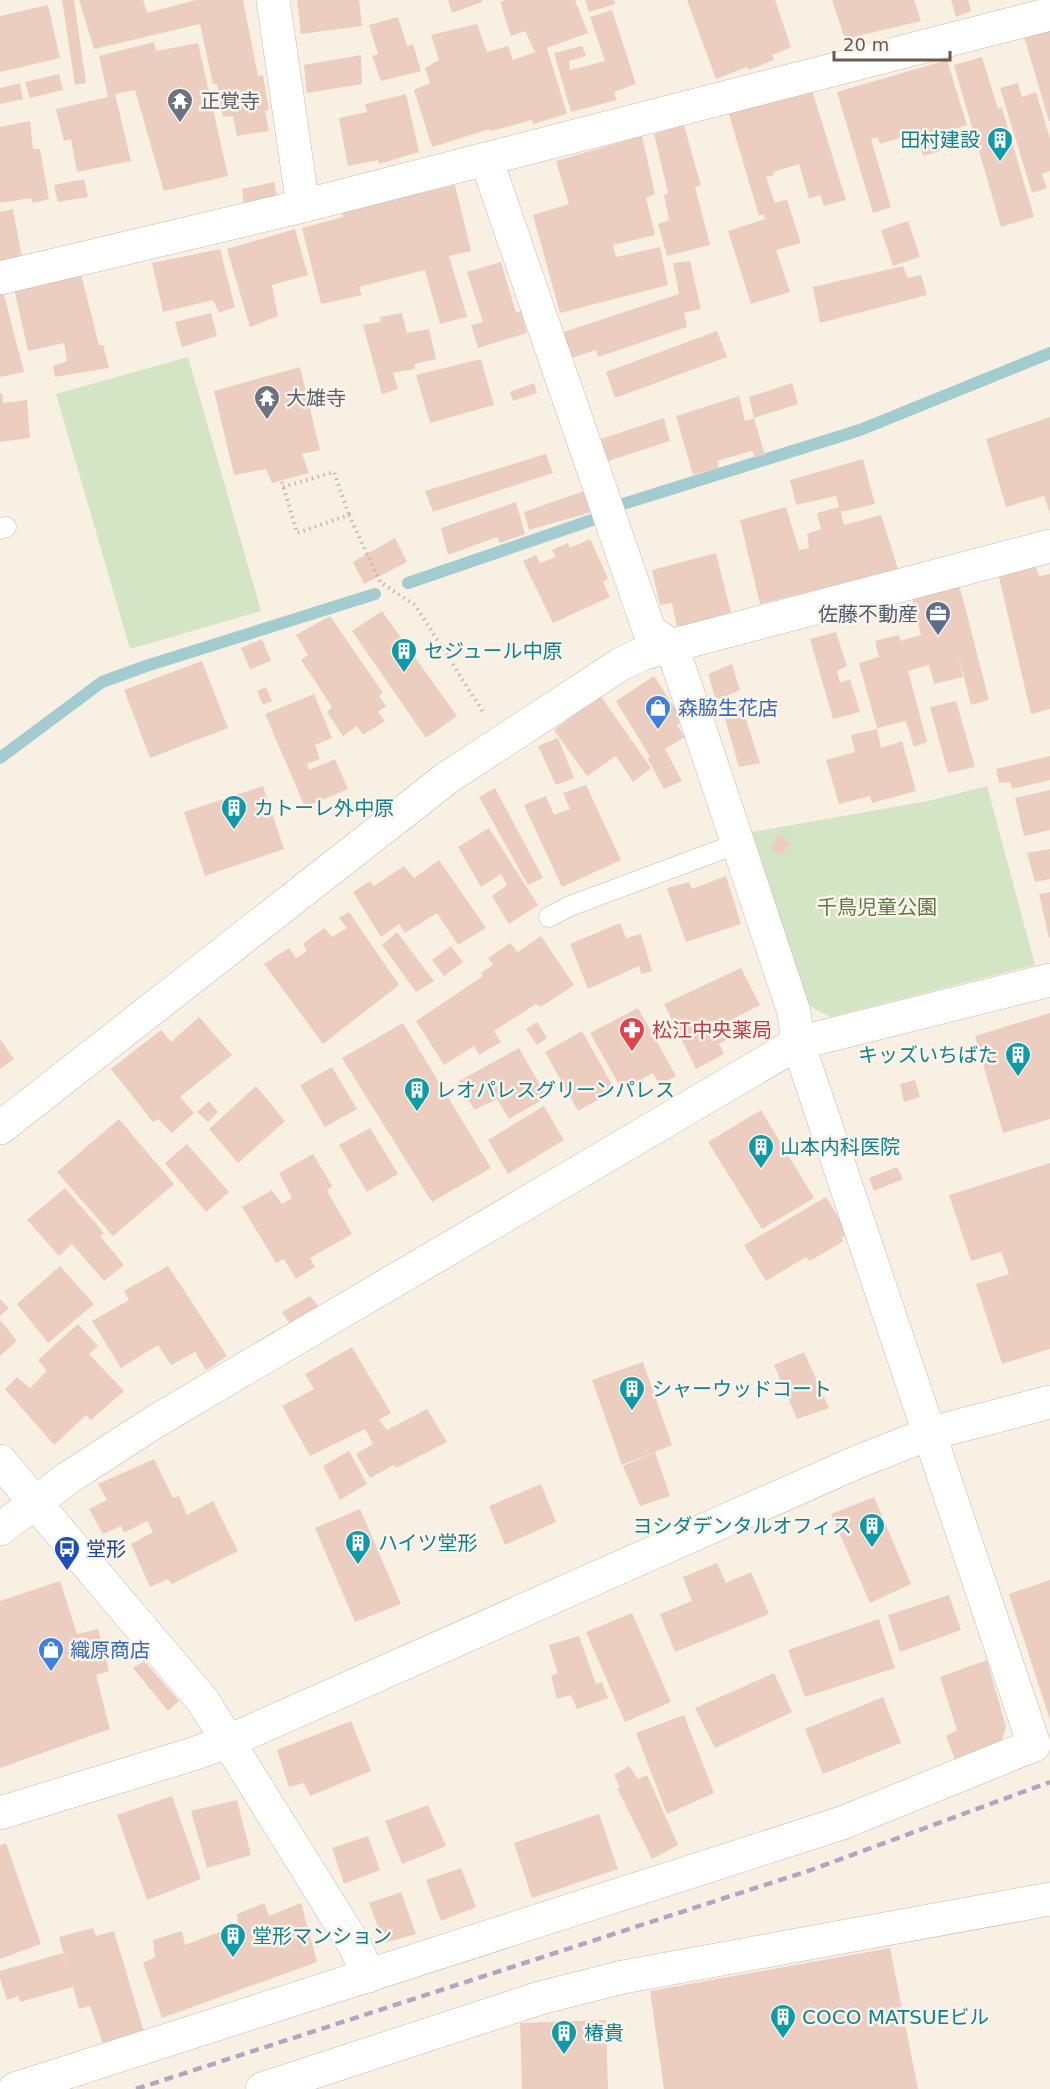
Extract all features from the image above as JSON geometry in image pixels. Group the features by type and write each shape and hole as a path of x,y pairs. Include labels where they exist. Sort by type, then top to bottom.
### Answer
{"street":[{"path":"273,0 303,206"},
{"path":"0,278 303,206 1050,14"},
{"path":"15,2089 842,1823 1034,1744 798,1043 794,1012 671,646 649,630 486,159"},
{"path":"0,1128 447,778 621,664 644,653 1050,546"},
{"path":"0,1529 35,1501 156,1421 798,1043 1050,980"},
{"path":"0,1813 229,1741 855,1463 928,1434 1050,1402"},
{"path":"0,1461 203,1701 355,1946 369,1976"},
{"path":"262,2089 540,1998 623,1977 1050,1899"}],"lane":[{"path":"549,917 570,906 739,843"}],"path":[{"path":"283,488 333,472 349,515 380,582 415,605 502,742"},
{"path":"282,482 297,533 349,515"}],"green space":[{"path":"188,357 261,611 130,649 56,394"},
{"name":"千鳥児童公園","path":"987,786 1035,965 830,1017 808,1005 752,832 928,801"}],"building":[{"path":"62,0 74,0 86,83 75,85"},
{"path":"79,0 143,0 147,13 196,0 243,0 258,76 263,75 269,110 265,111 269,131 237,136 233,116 223,117 217,84 213,84 200,24 94,49"},
{"path":"297,0 359,0 362,26 301,34"},
{"path":"448,0 482,0 482,2 452,13"},
{"path":"505,0 575,0 588,33 547,48 567,114 533,124 532,120 491,131 490,129 432,147 414,90 430,83 425,68 439,60 431,35 477,24 487,52 508,46 513,60 535,52 525,31 511,36 500,2"},
{"path":"585,0 614,0 615,4 589,12"},
{"path":"687,0 775,0 791,47 772,55 774,60 716,79"},
{"path":"832,0 914,0 921,21 845,39"},
{"path":"951,0 968,0 971,11 956,17"},
{"path":"48,5 60,58 0,72 0,16"},
{"path":"612,10 636,84 614,92 617,100 571,112 554,53 582,46 586,56 569,61 570,70 605,61 590,17"},
{"path":"398,17 407,46 413,44 421,71 381,81 372,56 378,54 369,25"},
{"path":"1050,26 1050,121 1049,121 1023,33"},
{"name":"正覚寺","path":"154,42 156,51 198,43 228,176 164,191 135,90 115,94 131,161 77,172 71,139 64,141 56,109 108,97 99,56"},
{"path":"361,55 362,84 307,93 304,65"},
{"name":"田村建設","path":"982,57 998,109 1002,108 1034,217 1001,227 954,65"},
{"path":"947,60 967,125 938,134 943,150 923,156 916,133 880,144 878,137 871,139 891,207 873,213 837,92"},
{"path":"59,74 63,90 30,98 25,82"},
{"path":"20,83 23,99 0,104 0,88"},
{"path":"1018,83 1022,97 1036,92 1050,139 1050,171 1042,174 1047,188 1032,193 1000,88"},
{"path":"812,90 846,200 824,206 820,195 809,199 799,164 773,172 774,175 766,177 775,203 787,200 801,243 776,250 790,292 751,304 728,231 765,219 764,214 759,216 728,111"},
{"path":"406,94 419,152 379,164 378,160 348,166 339,118 367,112 365,104"},
{"path":"30,121 33,149 40,149 49,199 33,203 31,198 0,203 0,127"},
{"path":"684,125 701,186 695,187 710,245 667,256 658,224 669,220 664,195 668,193 654,134"},
{"path":"642,136 655,194 646,198 655,235 613,245 616,257 660,247 668,285 560,313 533,215 569,204 556,161"},
{"path":"84,179 88,197 58,202 54,185"},
{"path":"274,182 278,200 244,206 242,189"},
{"path":"455,185 471,251 449,256 467,317 440,324 425,270 359,287 362,295 321,304 302,228 343,217 342,211"},
{"path":"13,209 22,258 0,264 0,212"},
{"path":"908,221 920,257 893,266 881,230"},
{"path":"295,229 308,275 272,285 278,316 250,327 227,249"},
{"path":"220,249 235,307 219,313 213,300 163,312 152,263"},
{"path":"690,261 701,309 684,313 687,327 598,357 596,350 568,359 561,333 679,294 673,263"},
{"path":"501,262 516,313 521,311 527,333 478,348 471,325 483,322 467,272"},
{"path":"903,266 908,278 921,275 927,295 820,323 813,287"},
{"path":"81,274 99,345 103,345 109,368 55,377 53,366 67,361 64,343 28,351 14,288"},
{"path":"3,291 24,372 0,377 0,292"},
{"path":"211,313 217,336 182,347 175,322"},
{"path":"402,313 407,333 429,329 436,359 415,364 415,369 393,373 398,389 382,394 363,325 381,322 380,317"},
{"path":"717,331 727,357 615,398 606,372"},
{"path":"481,359 494,405 430,423 416,375"},
{"name":"大雄寺","path":"300,367 320,450 302,454 309,473 272,483 266,469 234,475 214,391"},
{"path":"534,383 537,393 513,401 510,392"},
{"path":"792,383 798,404 754,418 749,397"},
{"path":"2,393 3,403 27,400 30,438 0,442 0,394"},
{"path":"739,396 745,421 754,418 765,455 755,457 752,451 717,461 719,468 693,475 676,416"},
{"path":"1050,417 1050,514 1044,496 1006,507 986,439"},
{"path":"664,418 670,441 605,462 598,440"},
{"path":"546,454 553,473 433,512 425,491"},
{"path":"863,459 875,504 841,512 844,525 881,515 898,569 760,604 740,520 786,507 799,550 809,548 807,534 821,529 817,513 839,507 836,496 796,505 790,480"},
{"path":"584,491 592,512 529,530 524,512"},
{"path":"516,502 525,534 500,543 497,537 448,555 441,528"},
{"path":"395,538 407,562 364,584 353,562"},
{"path":"590,539 608,578 603,582 610,597 553,623 523,561 536,555 540,563 556,557 552,550 568,543 570,548"},
{"path":"716,553 731,613 677,627 672,603 660,605 652,570"},
{"path":"1035,563 1039,576 1050,574 1050,709 1031,714 998,573"},
{"path":"959,584 989,700 971,705 958,653 963,677 934,684 929,665 908,671 927,742 914,747 906,721 877,728 859,663 879,657 875,641 899,635 900,641 921,635 912,598"},
{"name":"セジュール中原","path":"382,611 457,716 426,738 352,631"},
{"path":"330,616 383,693 379,696 386,706 378,712 385,721 363,735 357,726 343,736 327,712 332,707 301,660 308,655 296,635"},
{"path":"836,632 847,666 837,671 840,683 850,679 860,712 833,719 810,639"},
{"path":"262,639 271,661 250,669 241,648"},
{"path":"202,661 228,728 150,758 124,690"},
{"path":"732,664 740,690 716,700 708,674"},
{"name":"森脇生花店","path":"654,676 683,721 677,725 685,737 665,749 682,781 664,789 648,759 650,757 616,701"},
{"path":"266,687 272,701 263,705 257,691"},
{"path":"314,694 332,738 315,745 320,759 307,764 309,770 335,759 348,789 305,807 265,714"},
{"path":"600,695 651,768 633,782 616,756 587,776 554,730"},
{"path":"740,701 760,763 739,767 721,705"},
{"path":"956,701 975,767 948,773 930,707"},
{"path":"877,729 881,748 902,741 916,791 872,803 870,796 839,804 826,760 855,752 851,735"},
{"path":"558,738 574,778 556,785 538,746"},
{"path":"1050,756 1050,780 1012,789 1010,782 999,783 996,769"},
{"path":"586,785 621,860 562,887 524,805 546,796 554,815 570,809 563,793"},
{"name":"カトーレ外中原","path":"263,786 284,849 205,876 184,812"},
{"path":"495,788 543,878 528,885 479,797"},
{"path":"1050,790 1050,830 1024,836 1015,798"},
{"path":"489,828 538,905 509,924 492,896 507,885 501,874 481,887 458,847"},
{"path":"779,834 791,842 781,856 770,848"},
{"path":"1050,849 1050,879 1035,882 1027,853"},
{"path":"439,860 486,928 458,945 437,913 405,933 399,924 381,937 353,892 370,881 374,886 404,866 414,878"},
{"path":"726,876 741,924 686,942 667,888 689,882 692,889"},
{"path":"1050,892 1050,938 1049,938 1039,894"},
{"path":"349,912 399,985 323,1044 264,964 289,948 296,958 307,951 303,944 324,928 332,937 347,928 339,918"},
{"path":"620,923 626,938 641,934 652,971 641,974 639,966 588,989 570,944"},
{"path":"397,932 434,981 416,992 382,945"},
{"path":"541,936 574,985 541,1007 536,1004 494,1031 501,1042 479,1055 474,1046 444,1065 416,1021 483,976 481,973 493,965 488,958 510,943 518,952"},
{"path":"451,946 463,962 444,976 432,960"},
{"path":"741,968 760,1005 729,1021 735,1035 719,1044 724,1054 696,1069 664,1004"},
{"name":"松江中央薬局","path":"638,1008 676,1076 660,1085 653,1073 622,1090 590,1033"},
{"name":"キッズいちばた","path":"1050,1013 1050,1119 1003,1133 975,1036"},
{"path":"199,1017 232,1055 180,1097 194,1113 172,1133 158,1119 153,1122 111,1069 161,1030 171,1042"},
{"path":"537,1022 547,1038 537,1045 526,1029"},
{"name":"レオパレスグリーンパレス","path":"403,1023 491,1168 432,1202 342,1058"},
{"path":"582,1031 615,1090 578,1111 545,1052"},
{"path":"0,1039 14,1059 0,1069"},
{"path":"519,1048 547,1097 509,1119 497,1099 474,1110 459,1081"},
{"path":"332,1067 357,1109 325,1127 300,1085"},
{"path":"915,1080 920,1097 904,1102 900,1084"},
{"path":"256,1086 285,1121 238,1163 209,1129"},
{"path":"209,1101 218,1112 208,1122 197,1112"},
{"path":"544,1106 564,1140 508,1174 488,1140"},
{"name":"山本内科医院","path":"761,1110 814,1198 762,1229 708,1142"},
{"path":"119,1119 174,1184 113,1236 57,1172"},
{"path":"370,1128 398,1174 367,1192 339,1145"},
{"path":"187,1144 229,1192 206,1212 165,1163"},
{"path":"313,1154 332,1186 327,1191 352,1234 310,1258 315,1267 296,1279 284,1259 276,1263 242,1207 272,1190 282,1204 292,1198 279,1173"},
{"path":"1050,1163 1050,1349 1002,1364 976,1284 1009,1274 1001,1252 971,1261 949,1195"},
{"path":"897,1167 903,1179 874,1191 869,1178"},
{"path":"65,1188 104,1233 100,1236 124,1265 104,1281 72,1244 59,1256 27,1220"},
{"path":"826,1197 848,1233 841,1238 844,1241 810,1261 806,1257 766,1281 744,1245"},
{"path":"60,1266 94,1304 48,1343 17,1304"},
{"path":"168,1266 227,1356 206,1370 195,1352 171,1365 158,1345 121,1368 92,1321 129,1300 124,1291"},
{"path":"310,1296 318,1306 289,1323 282,1312"},
{"path":"0,1299 9,1308 0,1316"},
{"path":"0,1320 17,1341 0,1356"},
{"path":"78,1324 98,1346 89,1354 124,1391 91,1420 86,1415 54,1445 5,1389 17,1377 30,1388 47,1371 38,1360"},
{"path":"352,1347 391,1413 379,1420 387,1430 427,1409 447,1442 396,1468 394,1465 370,1478 356,1454 373,1444 365,1429 310,1456 282,1406 314,1389 305,1374"},
{"path":"804,1352 829,1408 797,1419 774,1365"},
{"name":"シャーウッドコート","path":"643,1362 672,1445 622,1465 592,1380"},
{"path":"349,1451 367,1484 340,1500 323,1466"},
{"path":"655,1452 670,1496 640,1506 623,1466"},
{"path":"154,1459 173,1498 179,1496 187,1515 213,1501 238,1551 172,1584 168,1579 150,1587 131,1544 153,1532 147,1521 124,1533 121,1526 103,1534 89,1509 107,1500 98,1484"},
{"path":"541,1484 556,1522 505,1545 489,1506"},
{"name":"ヨシダデンタルオフィス","path":"874,1497 911,1584 870,1603 831,1514"},
{"name":"ハイツ堂形","path":"360,1509 401,1604 355,1622 315,1528"},
{"path":"717,1563 726,1583 751,1572 769,1614 675,1652 660,1614 692,1601 683,1577"},
{"path":"1050,1580 1050,1720 1009,1594"},
{"name":"織原商店","path":"60,1581 77,1634 98,1629 109,1671 96,1675 110,1729 0,1768 0,1601"},
{"path":"949,1595 961,1630 900,1652 888,1615"},
{"path":"632,1613 671,1702 625,1722 586,1632"},
{"path":"879,1619 895,1668 805,1697 788,1650"},
{"path":"579,1636 596,1684 602,1682 608,1698 577,1709 571,1695 557,1699 551,1676 558,1673 549,1645"},
{"path":"987,1660 1006,1727 998,1752 957,1765 946,1736 957,1730 940,1677"},
{"path":"144,1661 179,1701 168,1711 133,1668"},
{"path":"774,1673 792,1712 715,1748 695,1708"},
{"path":"883,1697 901,1743 823,1774 805,1729"},
{"path":"684,1715 714,1793 667,1814 636,1733"},
{"path":"351,1721 371,1771 310,1796 304,1783 289,1787 277,1750"},
{"path":"629,1766 638,1779 647,1775 678,1845 652,1859 617,1788 620,1787 614,1775"},
{"path":"172,1796 201,1879 147,1900 117,1815"},
{"path":"237,1800 251,1855 207,1868 191,1811"},
{"path":"428,1805 446,1846 402,1864 385,1821"},
{"path":"599,1814 618,1869 532,1898 514,1843"},
{"path":"368,1836 380,1870 344,1884 332,1848"},
{"path":"6,1843 41,1944 0,1959 0,1845"},
{"path":"461,1868 476,1907 441,1921 426,1880"},
{"path":"401,1892 416,1934 384,1943 369,1903"},
{"name":"堂形マンション","path":"264,1903 269,1916 301,1903 317,1962 162,2018 143,1963 155,1957 153,1940 182,1931 185,1945 238,1925 237,1914"},
{"path":"93,1928 96,1936 114,1931 144,2032 103,2044 90,2006 79,2009 73,1987 20,2002 18,1996 7,2000 0,1978 0,1971 63,1953 70,1976 59,1937"},
{"name":"COCO MATSUEビル","path":"890,1948 918,2089 664,2089 650,1991"},
{"name":"椿貴","path":"606,2020 608,2089 522,2089 520,2023"}],"waterway":[{"path":"623,504 860,430 1050,353"},
{"path":"408,583 592,520"},
{"path":"0,758 102,682 375,594"}],"railway":[{"path":"136,2089 811,1870 1050,1782"}],"place":[{"name":"正覚寺","path":"180,124"},
{"name":"田村建設","path":"1000,163"},
{"name":"大雄寺","path":"267,421"},
{"name":"佐藤不動産","path":"938,637"},
{"name":"セジュール中原","path":"404,674"},
{"name":"森脇生花店","path":"658,731"},
{"name":"カトーレ外中原","path":"234,831"},
{"name":"松江中央薬局","path":"632,1053"},
{"name":"キッズいちばた","path":"1018,1078"},
{"name":"レオパレスグリーンパレス","path":"417,1113"},
{"name":"山本内科医院","path":"761,1170"},
{"name":"シャーウッドコート","path":"632,1412"},
{"name":"ヨシダデンタルオフィス","path":"872,1549"},
{"name":"ハイツ堂形","path":"358,1566"},
{"name":"堂形","path":"67,1572"},
{"name":"織原商店","path":"51,1673"},
{"name":"堂形マンション","path":"233,1959"},
{"name":"COCO MATSUEビル","path":"783,2040"},
{"name":"椿貴","path":"564,2056"}]}
